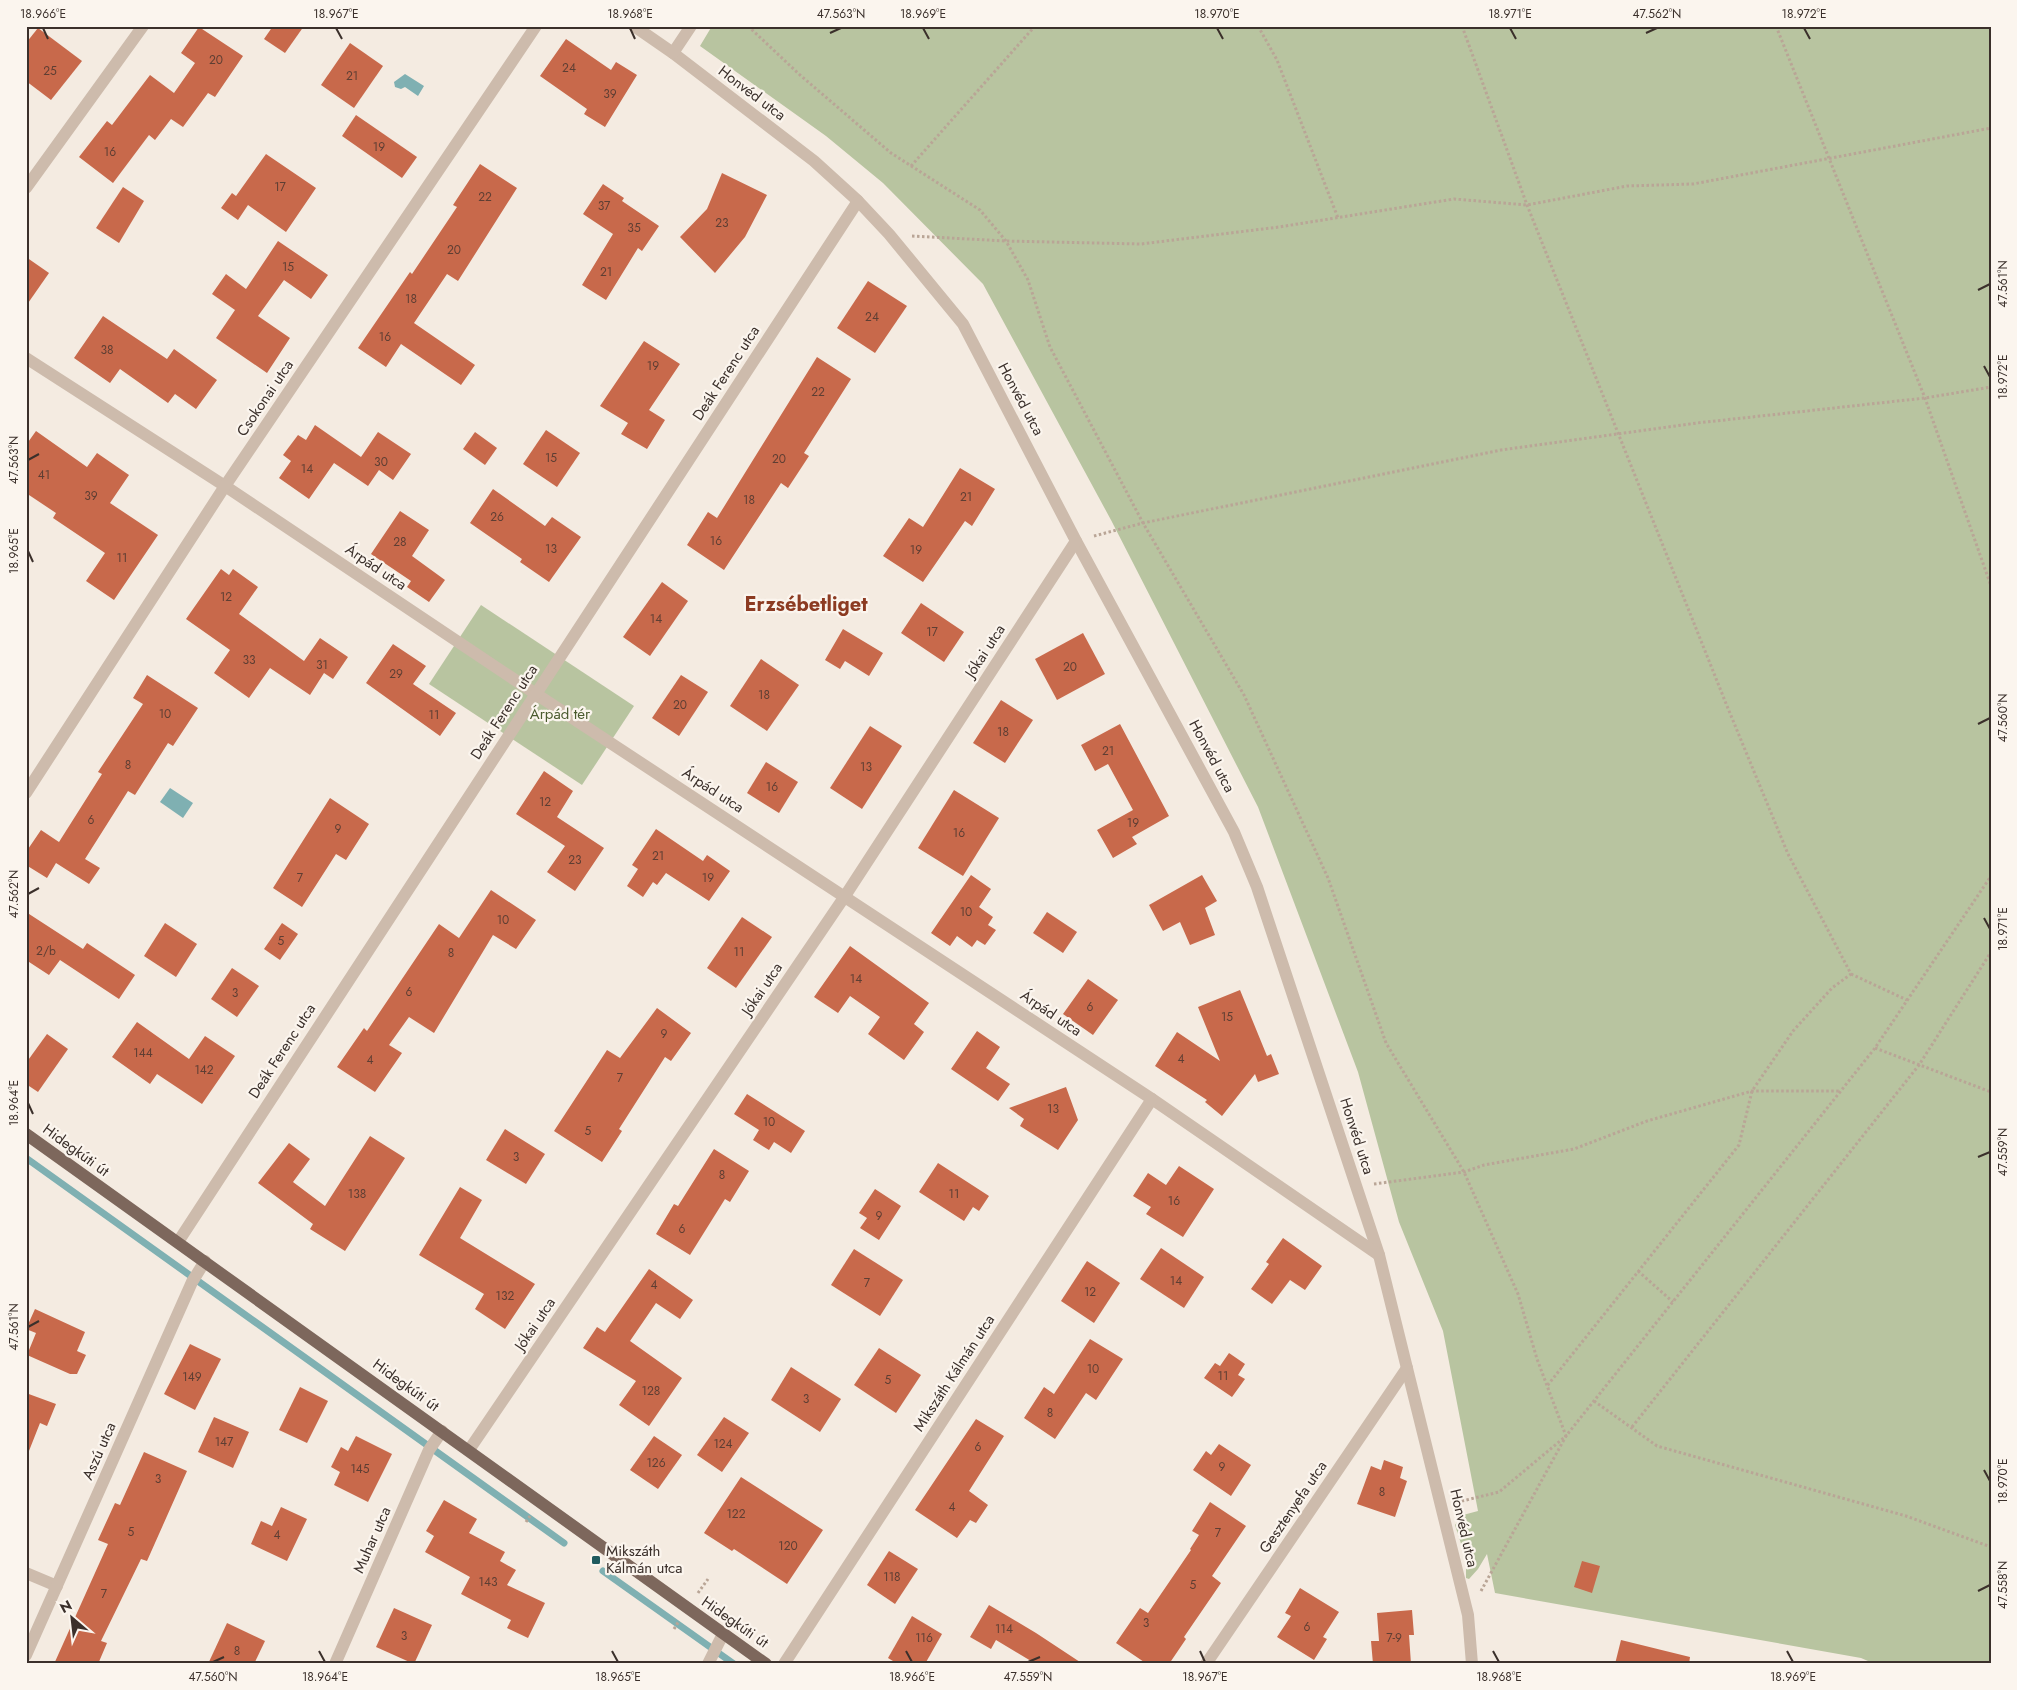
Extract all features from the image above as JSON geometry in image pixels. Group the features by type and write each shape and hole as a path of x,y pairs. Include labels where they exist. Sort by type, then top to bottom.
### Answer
{"main road":[{"name":"Hidegkúti út","path":"26,1134 178,1242 202,1266 436,1441 469,1450 721,1638 766,1664"}],"street":[{"path":"26,188 143,26"},
{"name":"Csokonai utca","path":"26,793 225,486 536,26"},
{"name":"Honvéd utca","path":"634,26 673,53 814,160 858,201 889,234 963,324 1076,541 1234,832 1257,887 1379,1255 1468,1615 1472,1664"},
{"path":"673,53 691,26"},
{"name":"Deák Ferenc utca","path":"178,1242 858,201"},
{"name":"Árpád utca","path":"26,358 225,486 536,694 1152,1099 1379,1255"},
{"name":"Jókai utca","path":"469,1450 845,896 1076,541"},
{"name":"Mikszáth Kálmán utca","path":"784,1664 1152,1099"},
{"name":"Aszú utca","path":"26,1655 192,1282 202,1266"},
{"name":"Gesztenyefa utca","path":"1206,1664 1407,1368"},
{"name":"Muhar utca","path":"336,1664 436,1441"},
{"path":"26,1573 57,1586"},
{"path":"709,1661 721,1638"}],"path":[{"path":"748,26 800,75 891,153 980,210 1006,241 1028,280 1050,346 1143,523 1244,695 1328,878 1386,1043 1464,1172 1518,1294 1547,1386 1566,1436"},
{"path":"911,166 1035,26"},
{"path":"1258,26 1276,60 1338,218"},
{"path":"1462,26 1526,206 1788,854 1851,974 1907,1000"},
{"path":"1776,26 1925,398 1991,586"},
{"path":"889,234 1006,241 1141,244 1338,218 1454,200 1526,206 1627,186 1693,184 1827,157 1991,128"},
{"path":"1076,541 1143,523 1501,450 1697,422 1925,398 1991,387"},
{"path":"1468,1615 1566,1436 1875,1048 1991,876"},
{"path":"1632,1427 1918,1065 1991,952"},
{"path":"1547,1386 1740,1145 1752,1091 1793,1032 1832,988 1851,974"},
{"path":"1875,1048 1991,1092"},
{"path":"1356,1186 1464,1172 1484,1165 1574,1149 1647,1121 1752,1091 1841,1091"},
{"path":"1638,1271 1673,1302"},
{"path":"1594,1401 1657,1446 1906,1516 1991,1548"},
{"path":"1442,1506 1499,1492 1566,1436"}],"green space":[{"path":"712,26 1991,26 1991,1664 1875,1664 1861,1658 1495,1593 1487,1554 1478,1569 1469,1579 1466,1578 1466,1559 1455,1525 1463,1515 1478,1511 1443,1331 1399,1222 1358,1072 1258,807 1111,520 983,284 883,183 826,136 700,46"},
{"name":"Árpád tér","path":"481,605 634,706 582,785 429,684"}],"water":[{"path":"405,74 424,86 418,96 405,87 401,89 395,87 394,82"},
{"path":"170,788 193,803 183,818 160,802"}],"building":[{"path":"273,26 304,26 285,53 264,39"},
{"path":"199,27 243,56 215,97 208,93 183,127 171,119 155,140 149,135 113,183 79,157 107,121 112,125 150,75 174,93 195,63 181,53"},
{"path":"38,28 82,61 51,100 26,81 26,43"},
{"path":"566,39 611,70 616,62 637,75 605,127 584,114 587,109 540,76"},
{"path":"350,43 383,66 354,108 321,85"},
{"path":"356,115 417,157 402,178 342,136"},
{"path":"266,154 316,188 286,232 248,205 238,220 221,208 232,193 236,196"},
{"path":"480,164 517,188 458,281 447,274 414,323 475,365 461,385 401,344 386,367 358,348 410,272 412,274 457,207 453,205"},
{"path":"722,173 767,195 745,237 715,273 680,237 707,209"},
{"path":"603,184 624,198 622,201 659,226 642,251 638,248 606,300 582,285 613,234 583,214"},
{"path":"123,187 144,201 119,243 96,228"},
{"path":"278,241 328,275 311,299 284,280 258,316 290,338 267,373 216,338 235,310 212,294 226,274 246,289"},
{"path":"26,257 49,273 26,306"},
{"path":"868,281 907,306 875,353 837,328"},
{"path":"103,316 167,359 174,349 217,380 196,409 175,394 168,403 120,369 110,383 74,358"},
{"path":"644,341 680,364 649,410 665,420 647,449 621,434 628,423 600,406"},
{"path":"817,357 851,379 804,453 809,456 788,488 781,483 724,570 687,545 708,512 717,518"},
{"path":"315,425 361,457 378,432 411,454 393,480 379,470 368,486 334,463 309,499 279,478 291,461 283,455 298,435 306,440"},
{"path":"546,430 580,453 557,487 523,464"},
{"path":"36,431 87,467 97,453 129,475 110,503 158,535 114,600 86,581 105,553 53,518 56,513 26,493 26,445"},
{"path":"475,432 497,448 485,465 463,449"},
{"path":"960,468 995,489 972,526 965,521 923,582 883,556 909,518 923,527"},
{"path":"493,489 545,526 552,517 581,537 549,582 520,562 522,559 470,523"},
{"path":"400,511 429,530 412,556 445,580 429,602 407,587 411,581 371,554"},
{"path":"221,569 229,575 233,569 258,587 239,614 304,661 320,638 348,657 333,679 324,673 310,695 270,668 249,698 214,673 230,650 186,619"},
{"path":"662,582 688,601 650,656 623,637"},
{"path":"921,603 964,632 944,662 901,633"},
{"path":"843,629 883,653 869,676 845,661 840,669 825,660"},
{"path":"1083,633 1105,674 1057,700 1035,659"},
{"path":"393,644 426,666 413,684 456,713 440,736 366,683"},
{"path":"761,659 799,685 767,731 730,706"},
{"path":"147,675 198,708 173,746 168,743 135,795 128,791 85,859 100,868 89,884 56,863 47,878 26,865 26,852 41,830 59,842 102,774 98,772 143,704 133,698"},
{"path":"681,675 708,692 679,736 652,718"},
{"path":"1001,700 1033,720 1005,763 973,743"},
{"path":"1120,724 1169,816 1132,837 1137,844 1113,858 1097,830 1133,810 1108,764 1095,771 1081,745"},
{"path":"870,726 902,746 862,809 830,788"},
{"path":"766,762 798,782 779,813 747,793"},
{"path":"544,771 573,791 557,817 604,848 575,891 547,872 565,846 516,814"},
{"path":"954,790 999,818 963,876 918,848"},
{"path":"330,798 369,824 346,860 336,854 302,907 273,888"},
{"path":"656,829 703,861 707,855 730,871 709,901 666,873 657,885 653,882 643,897 627,886 638,869 632,865"},
{"path":"971,875 991,889 979,907 993,917 988,925 996,930 985,945 977,940 972,947 957,936 950,946 931,933"},
{"path":"1202,875 1217,901 1205,908 1215,935 1190,945 1180,922 1163,931 1149,905"},
{"path":"491,890 536,920 516,949 493,935 434,1033 409,1017 389,1045 402,1053 375,1092 337,1067 364,1028 367,1031 439,924 459,938"},
{"path":"26,912 83,949 87,943 135,975 119,999 60,960 49,975 26,960"},
{"path":"1047,912 1077,932 1063,953 1033,933"},
{"path":"742,917 772,937 736,988 707,968"},
{"path":"165,923 197,944 176,977 144,956"},
{"path":"282,923 298,934 280,960 264,949"},
{"path":"850,946 929,1003 914,1024 924,1032 904,1060 868,1034 880,1017 850,996 838,1013 814,997"},
{"path":"232,968 259,986 237,1017 211,999"},
{"path":"1088,979 1118,1000 1093,1035 1063,1014"},
{"path":"1240,990 1267,1056 1271,1054 1279,1074 1258,1082 1255,1074 1222,1116 1205,1102 1207,1100 1155,1066 1177,1032 1220,1061 1198,1007"},
{"path":"657,1008 691,1033 671,1061 665,1057 619,1129 622,1131 602,1162 554,1131 607,1050 620,1058"},
{"path":"137,1022 189,1059 205,1036 235,1056 202,1104 157,1074 150,1084 112,1057"},
{"path":"977,1031 1000,1047 986,1068 1010,1084 998,1101 951,1069"},
{"path":"47,1034 68,1049 38,1092 26,1084 26,1063"},
{"path":"1066,1087 1078,1120 1058,1150 1020,1126 1024,1119 1009,1108"},
{"path":"747,1094 805,1131 791,1153 774,1142 769,1150 753,1140 759,1130 734,1114"},
{"path":"505,1129 545,1154 526,1184 486,1160"},
{"path":"370,1136 405,1158 345,1251 310,1229 313,1224 258,1183 289,1143 310,1159 293,1182 325,1206"},
{"path":"714,1149 749,1171 730,1202 725,1199 690,1255 656,1234 674,1204 678,1206"},
{"path":"938,1163 989,1196 979,1211 973,1207 964,1221 919,1192"},
{"path":"1179,1166 1214,1189 1183,1237 1146,1214 1151,1207 1133,1196 1148,1173 1166,1185"},
{"path":"460,1187 482,1200 460,1238 535,1284 505,1329 475,1309 484,1294 419,1255"},
{"path":"875,1189 901,1206 879,1240 860,1228 867,1218 859,1213"},
{"path":"1283,1238 1322,1266 1305,1290 1290,1280 1272,1304 1251,1289 1269,1264 1266,1262"},
{"path":"1161,1248 1204,1277 1184,1308 1140,1279"},
{"path":"854,1249 903,1280 880,1316 831,1285"},
{"path":"1087,1261 1120,1283 1094,1323 1061,1301"},
{"path":"649,1269 693,1300 680,1319 656,1303 630,1341 682,1378 649,1426 619,1405 636,1381 583,1348 597,1327 605,1332"},
{"path":"35,1309 85,1332 77,1351 86,1355 77,1374 70,1374 27,1355 36,1333 26,1329"},
{"path":"1090,1339 1123,1359 1096,1400 1086,1393 1055,1439 1024,1418 1044,1387 1054,1394"},
{"path":"190,1344 221,1359 195,1410 164,1394"},
{"path":"879,1348 921,1375 896,1413 854,1385"},
{"path":"1229,1353 1245,1364 1238,1375 1245,1379 1232,1397 1204,1378 1215,1363 1220,1366"},
{"path":"791,1367 841,1399 820,1432 771,1400"},
{"path":"300,1387 328,1401 307,1443 279,1430"},
{"path":"26,1393 56,1404 47,1426 40,1423 27,1456"},
{"path":"214,1417 249,1432 233,1468 198,1452"},
{"path":"724,1417 749,1433 722,1472 697,1455"},
{"path":"976,1419 1004,1436 969,1491 988,1505 976,1523 970,1520 957,1538 915,1510"},
{"path":"356,1436 392,1454 368,1502 334,1485 340,1472 331,1467 341,1447 348,1451"},
{"path":"654,1436 682,1455 658,1489 630,1470"},
{"path":"1219,1444 1251,1465 1231,1496 1193,1470 1206,1451 1211,1455"},
{"path":"144,1452 187,1471 147,1561 141,1559 101,1641 107,1643 98,1664 54,1664 108,1544 98,1540 115,1503 120,1505"},
{"path":"1384,1460 1403,1467 1400,1478 1407,1481 1395,1517 1357,1504 1371,1466 1381,1470"},
{"path":"741,1477 823,1530 787,1584 734,1549 732,1551 704,1533"},
{"path":"444,1500 477,1519 469,1533 505,1552 500,1561 516,1570 507,1585 545,1603 528,1638 507,1628 511,1620 461,1594 470,1577 425,1552 434,1536 426,1531"},
{"path":"1210,1502 1246,1526 1212,1576 1221,1583 1184,1637 1186,1639 1169,1664 1147,1664 1116,1643 1140,1608 1148,1613 1191,1550 1199,1535 1192,1531"},
{"path":"281,1507 307,1519 287,1561 251,1544 261,1521 272,1526"},
{"path":"889,1551 918,1569 895,1604 867,1585"},
{"path":"1582,1561 1600,1566 1592,1593 1574,1587"},
{"path":"1300,1588 1339,1612 1323,1637 1327,1639 1314,1660 1277,1637 1291,1616 1285,1613"},
{"path":"989,1605 1083,1664 1036,1664 996,1640 991,1649 970,1637"},
{"path":"394,1608 432,1625 414,1664 376,1647"},
{"path":"1412,1610 1414,1635 1409,1635 1411,1664 1373,1664 1371,1641 1379,1641 1377,1613"},
{"path":"912,1616 942,1634 925,1664 898,1664 888,1658"},
{"path":"227,1623 265,1641 254,1664 208,1664"},
{"path":"1621,1640 1690,1657 1689,1664 1615,1664"}],"waterway":[{"path":"26,1158 564,1543"},
{"path":"603,1571 734,1664"}],"place":[{"name":"Mikszáth Kálmán utca","path":"596,1560"}],"district":[{"name":"Erzsébetliget","path":"806,604"}]}
